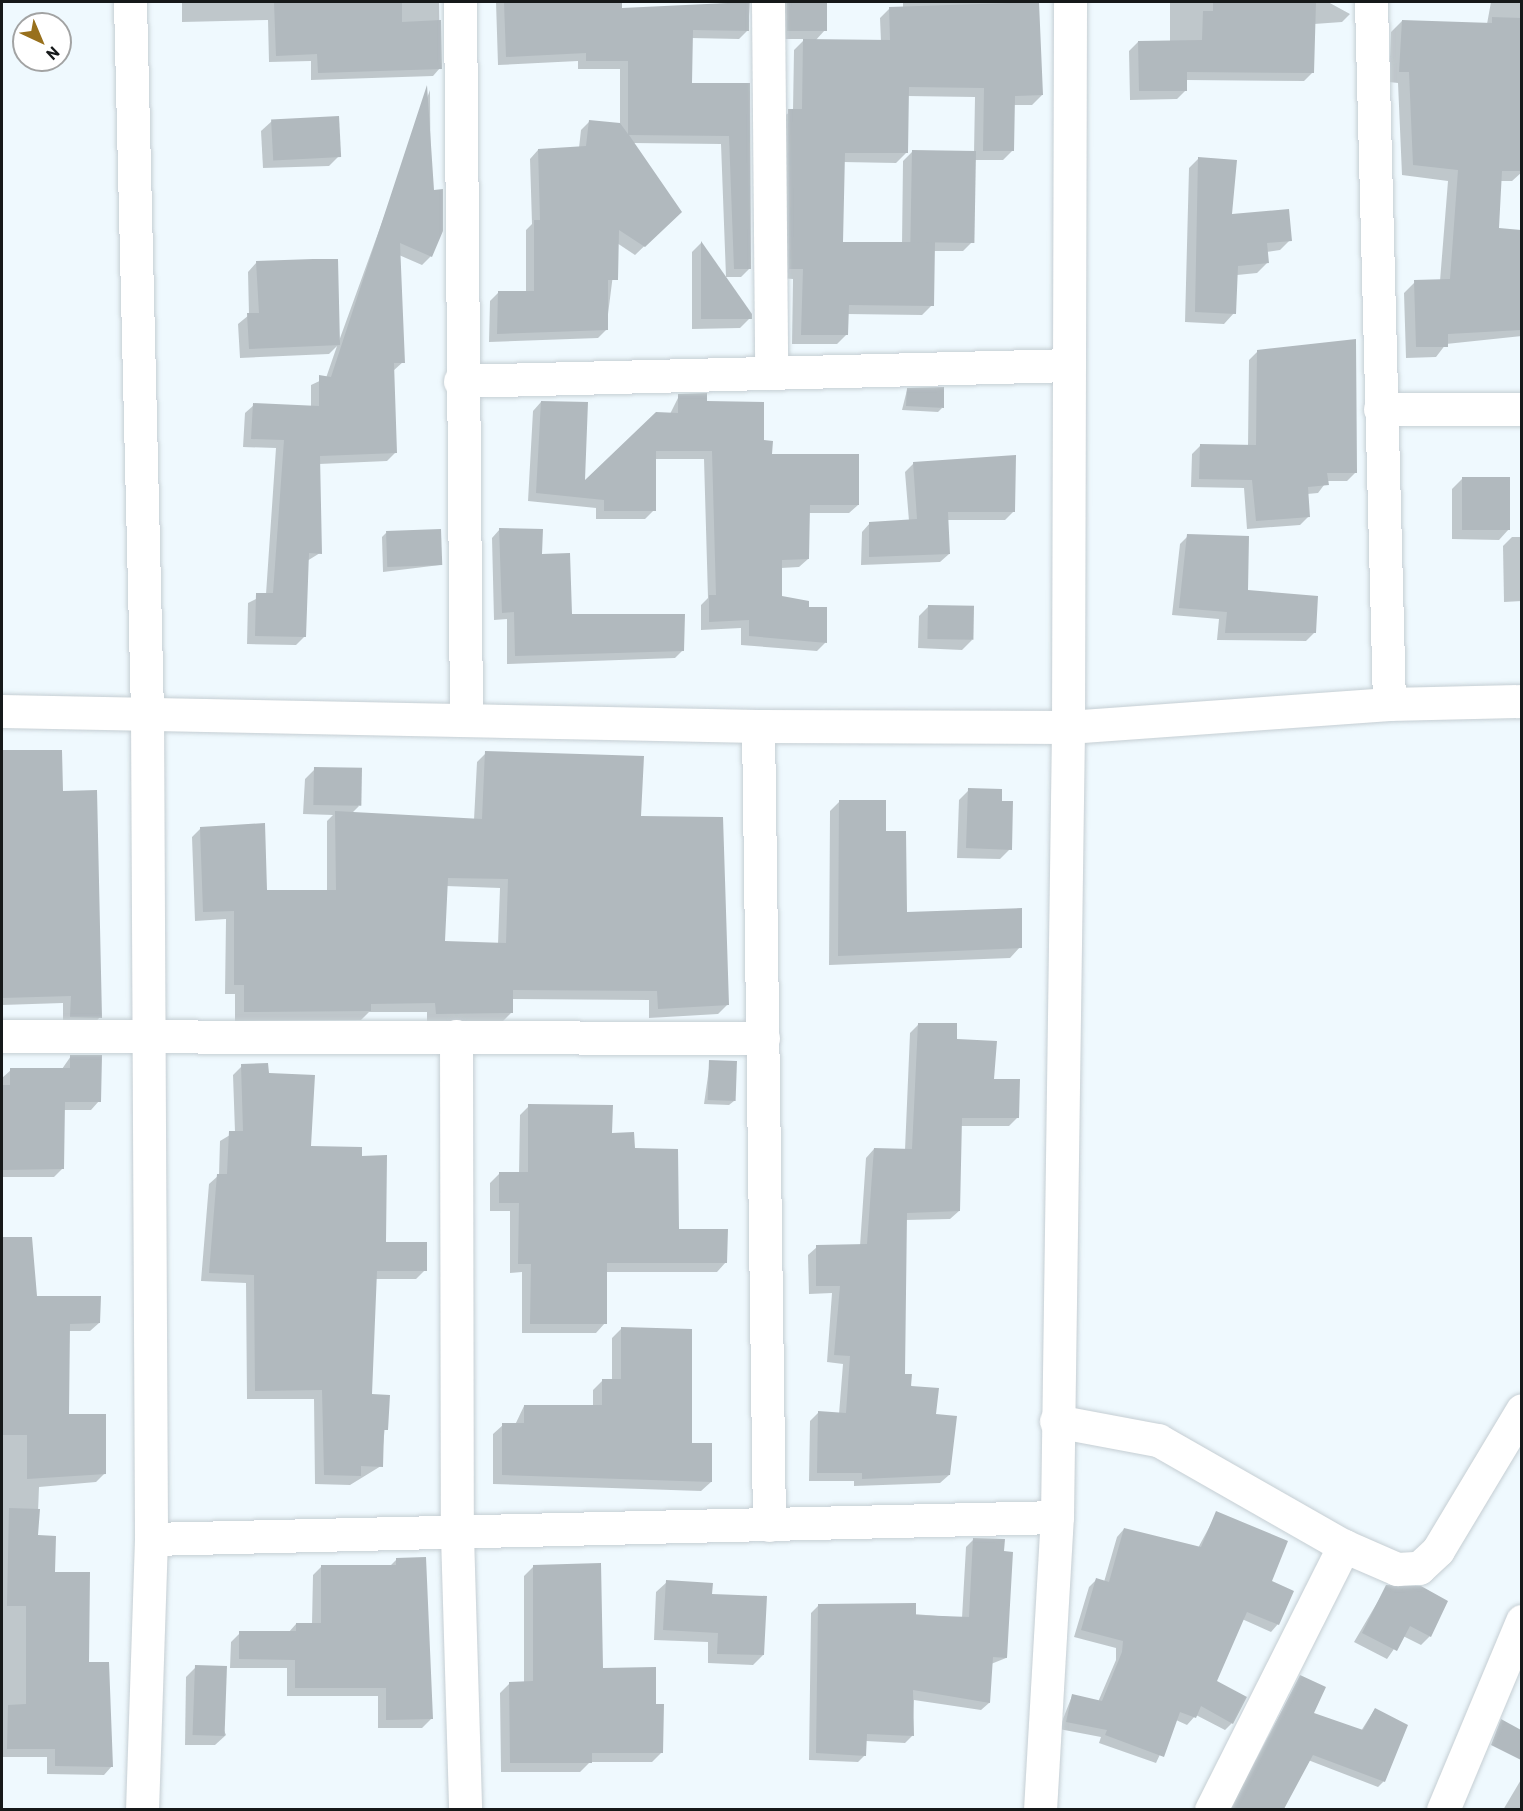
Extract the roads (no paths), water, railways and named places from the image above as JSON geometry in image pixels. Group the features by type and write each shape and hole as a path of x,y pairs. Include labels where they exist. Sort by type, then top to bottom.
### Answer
{"street":[{"path":"130,2 147,713 151,1539 142,1809"},
{"path":"460,2 460,381 466,718"},
{"path":"768,2 771,373"},
{"path":"1040,1809 1057,1517 1056,1421 1068,726 1070,2"},
{"path":"1371,2 1389,704"},
{"path":"460,381 1069,365"},
{"path":"1380,409 1521,409"},
{"path":"2,711 466,718 758,726 1068,726 1389,704 1521,701"},
{"path":"758,726 769,1526"},
{"path":"2,1036 148,1034 763,1038"},
{"path":"456,1036 457,1535 465,1809"},
{"path":"1056,1421 1158,1440 1344,1546 1397,1569 1419,1568 1438,1550 1521,1411"},
{"path":"151,1539 457,1535 1057,1517"},
{"path":"1211,1809 1344,1546"},
{"path":"1443,1809 1521,1621"}]}
